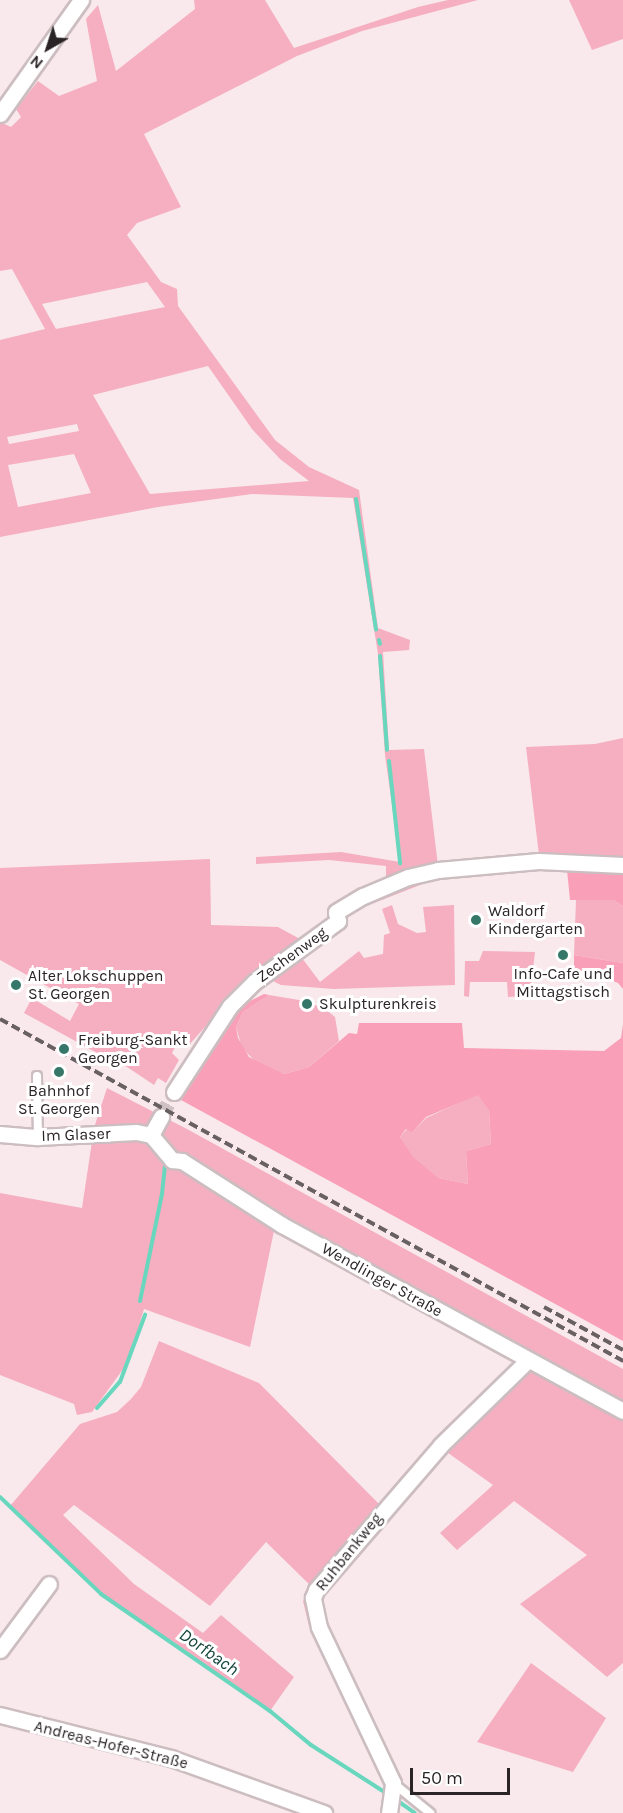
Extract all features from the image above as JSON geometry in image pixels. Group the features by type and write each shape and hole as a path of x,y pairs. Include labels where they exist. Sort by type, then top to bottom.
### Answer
{"street":[{"path":"0,114 81,0"},
{"name":"Zechenweg","path":"174,1092 230,1006 254,982 338,921 336,912 363,896 408,877 438,870 528,862 623,865"},
{"path":"151,1135 161,1117"},
{"name":"Im Glaser","path":"0,1134 38,1137 136,1132 151,1135"},
{"name":"Wendlinger Straße","path":"151,1135 172,1160 182,1161 282,1225 623,1411"},
{"name":"Ruhbankweg","path":"393,1785 319,1627 313,1598 316,1590 441,1445 527,1360"},
{"path":"0,1650 50,1584"},
{"name":"Andreas-Hofer-Straße","path":"0,1715 171,1758 299,1809 324,1813"},
{"path":"390,1809 393,1785"}],"lane":[{"path":"37,1076 38,1137"},
{"name":"Ruhbankweg","path":"393,1785 430,1813"}],"shaded area":[{"path":"194,0 265,0 294,48 418,7 448,0 478,0 362,31 297,56 144,134 181,207 137,223 127,235 161,282 177,289 178,306 275,440 309,467 359,490 378,628 410,640 409,650 383,652 389,750 424,749 438,866 539,855 526,747 595,744 623,738 623,870 512,870 433,880 343,915 386,880 386,866 329,860 256,864 256,857 341,852 400,862 385,755 378,654 353,498 252,494 158,507 0,537 0,340 45,329 12,269 0,271 0,122 11,127 21,117 16,109 38,81 59,96 97,81 86,19 98,5 116,71 195,9","holes":["147,282 165,307 56,329 42,304","208,366 252,429 280,459 309,481 150,494 93,395","77,424 79,431 9,444 7,437","74,454 91,493 18,507 8,465"]},
{"path":"569,0 623,0 623,39 592,50"},
{"path":"210,859 211,925 278,927 300,939 250,976 189,1045 182,1041 177,1044 172,1053 179,1060 166,1083 158,1078 154,1085 112,1057 110,1060 24,1013 32,998 70,1021 79,1004 0,960 0,868"},
{"path":"567,870 623,870 623,906 613,900 570,900"},
{"path":"576,900 613,900 623,906 623,963 574,955"},
{"path":"392,905 398,924 417,933 426,932 423,907 454,905 455,985 334,989 281,985 271,980 299,954 320,982 359,951 364,958 383,954 384,935 390,933 382,909"},
{"path":"483,951 535,952 530,996 508,997 507,982 470,982 469,997 464,996 465,961 479,961"},
{"path":"574,955 623,963 623,989 618,983 598,975 574,974"},
{"path":"264,994 269,995 243,1012 236,1027 238,1038 249,1057 284,1074 309,1067 349,1033 357,1034 359,1023 462,1023 464,1048 604,1051 621,1038 623,1024 623,1341 181,1100 240,1006","holes":["478,1095 489,1111 491,1144 466,1151 468,1184 439,1178 413,1157 400,1137 406,1129 412,1133 426,1117"]},
{"path":"269,995 305,1001 325,1009 335,1017 339,1041 309,1067 284,1074 259,1065 242,1048 236,1027 243,1012"},
{"path":"107,1088 187,1129 623,1369 623,1663 607,1677 520,1604 587,1555 514,1501 457,1550 440,1533 493,1485 444,1450 321,1590 315,1624 309,1626 303,1601 313,1588 266,1542 210,1606 74,1505 63,1515 134,1584 203,1633 221,1615 294,1677 270,1711 101,1594 10,1506 80,1424 117,1412 131,1399 141,1387 159,1341 259,1383 381,1506 512,1366 514,1355 275,1226 250,1347 144,1309 129,1361 92,1412 77,1415 74,1404 0,1375 0,1193 82,1208 94,1128"},
{"path":"478,1094 489,1111 491,1144 466,1151 468,1184 439,1178 412,1157 400,1137 407,1129 412,1133 426,1118"},
{"path":"531,1663 606,1718 573,1772 477,1742"}],"waterway":[{"path":"356,499 376,629"},
{"path":"379,640 380,644"},
{"path":"380,656 387,750"},
{"path":"389,761 400,863"},
{"path":"140,1301 162,1194 165,1165"},
{"path":"97,1408 120,1382 145,1315"},
{"name":"Dorfbach","path":"0,1497 101,1594 270,1711 311,1745 386,1793"},
{"name":"Dorfbach","path":"395,1799 415,1813"}],"tunnel":[{"path":"161,1117 174,1092"}],"railway":[{"path":"0,1019 623,1361"},
{"path":"544,1307 623,1350"}],"place":[{"name":"Waldorf Kindergarten","path":"476,920"},
{"name":"Info-Cafe und Mittagstisch","path":"563,955"},
{"name":"Alter Lokschuppen St. Georgen","path":"16,985"},
{"name":"Skulpturenkreis","path":"307,1004"},
{"name":"Freiburg-Sankt Georgen","path":"64,1049"},
{"name":"Bahnhof St. Georgen","path":"59,1072"}]}
